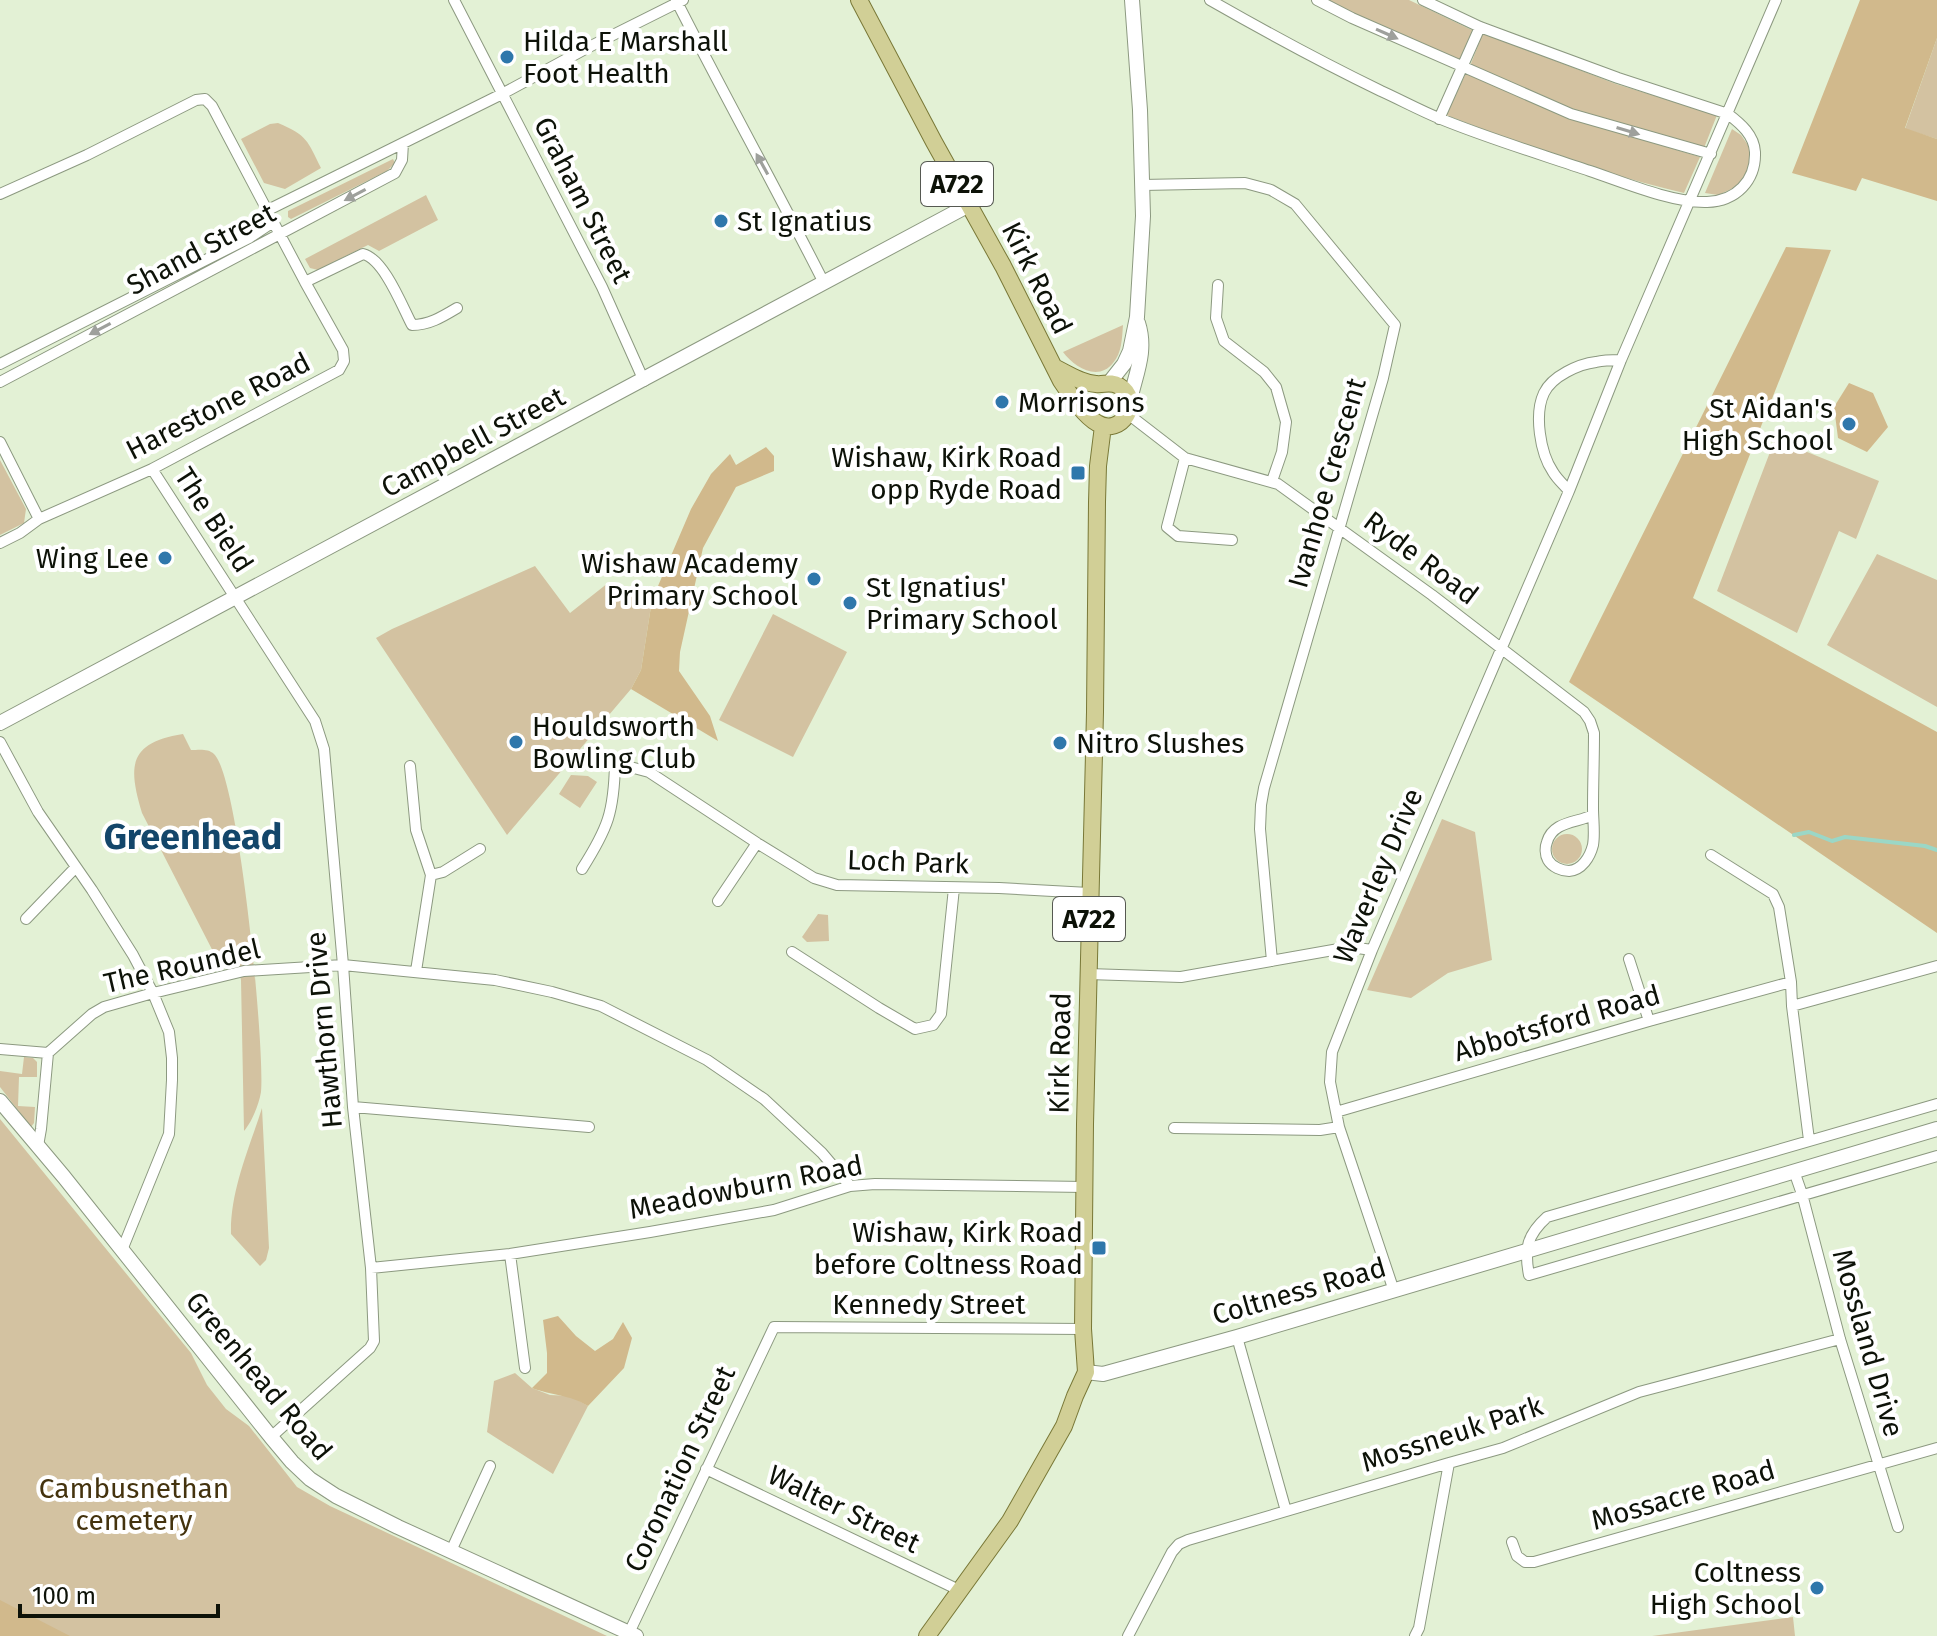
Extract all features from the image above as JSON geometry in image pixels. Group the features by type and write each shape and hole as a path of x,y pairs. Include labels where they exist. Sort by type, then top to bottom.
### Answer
{"main road":[{"name":"Kirk Road","path":"859,0 1072,398 1096,421"},
{"name":"Kirk Road","path":"1056,368 1085,382 1120,386 1128,395 1129,407"},
{"name":"Kirk Road","path":"927,1636 1010,1521 1034,1482 1064,1426 1086,1372 1083,1329 1089,893 1100,437 1096,421 1087,410 1088,395 1104,384"},
{"path":"1096,421 1117,424 1129,407"}],"street":[{"name":"Graham Street","path":"454,0 602,287 644,381"},
{"path":"1104,384 1124,364 1137,318 1143,216 1132,0"},
{"path":"1210,0 1311,57 1439,119 1655,192 1690,200 1722,200 1736,194 1747,183 1755,164 1755,147 1751,137 1728,114 1618,78 1480,27 1423,0"},
{"path":"1317,0 1571,114 1711,154"},
{"name":"Waverley Drive","path":"1394,1291 1339,1127 1330,1082 1332,1052 1372,950 1569,491 1621,360 1776,0"},
{"name":"Shand Street","path":"268,210 502,94 679,1"},
{"path":"679,1 824,283"},
{"path":"1439,119 1480,27"},
{"name":"Harestone Road","path":"0,194 87,155 196,100 205,99 212,106 343,350 344,361 339,370 152,469 39,519 0,543"},
{"name":"Shand Street","path":"0,382 395,173 402,160 403,143"},
{"name":"Ivanhoe Crescent","path":"1142,185 1245,183 1271,190 1295,204 1395,325 1383,378 1264,788 1260,829 1272,961"},
{"name":"Campbell Street","path":"0,723 969,205"},
{"name":"Shand Street","path":"0,364 249,238 273,222"},
{"path":"305,282 363,254 380,264 412,325 435,321 457,308"},
{"path":"1218,285 1216,318 1224,341 1264,372 1276,387 1286,422 1282,452 1272,481"},
{"path":"1129,407 1142,351 1142,334 1137,318"},
{"path":"1569,491 1551,471 1541,446 1538,419 1544,393 1568,372 1594,362 1621,360"},
{"name":"Ryde Road","path":"1129,407 1185,458 1278,484 1432,595 1584,712 1594,733 1593,844 1589,856 1572,871 1553,866 1545,851 1552,832 1560,826 1593,815"},
{"path":"0,442 39,519"},
{"path":"1185,458 1167,527 1178,536 1232,540"},
{"name":"The Bield","path":"152,469 236,598"},
{"name":"Hawthorn Drive","path":"236,598 315,721 324,749 353,1107 371,1268 374,1341 370,1348 271,1437"},
{"path":"0,742 38,812 133,955 169,1032 172,1058 169,1134 122,1250"},
{"name":"Loch Park","path":"582,869 607,828 614,795 615,763 649,772 814,878 837,885 1089,893"},
{"path":"410,766 416,830 431,875 416,971"},
{"path":"718,901 757,843"},
{"path":"431,875 443,872 480,849"},
{"path":"1711,855 1773,894 1779,907 1809,1140"},
{"path":"26,919 76,867"},
{"path":"792,952 915,1029 933,1025 941,1014 954,888"},
{"path":"1088,974 1181,977 1350,947 1372,950"},
{"path":"1629,959 1649,1021"},
{"name":"The Roundel","path":"48,1053 104,1007 244,971 343,965 495,980 601,1006 707,1060 764,1099 822,1153 850,1186"},
{"path":"1792,1006 1937,966"},
{"name":"Abbotsford Road","path":"1336,1112 1791,982"},
{"path":"0,1049 48,1053 38,1146"},
{"name":"Greenhead Road","path":"0,1101 271,1437 310,1479 336,1496 633,1634"},
{"path":"1937,1104 1547,1217 1536,1227 1525,1251 1529,1275 1937,1156"},
{"path":"353,1107 589,1127"},
{"path":"1174,1128 1320,1130 1339,1127"},
{"name":"Coltness Road","path":"1086,1372 1103,1374 1237,1337 1937,1129"},
{"name":"Mossland Drive","path":"1794,1171 1840,1339 1898,1527"},
{"name":"Meadowburn Road","path":"371,1268 510,1254 774,1210 850,1186 1085,1187"},
{"path":"510,1254 525,1368"},
{"name":"Kennedy Street","path":"774,1327 1083,1329"},
{"name":"Coronation Street","path":"633,1634 706,1469 774,1327"},
{"path":"1237,1337 1286,1511"},
{"name":"Mossneuk Park","path":"1128,1636 1179,1544 1503,1448 1639,1392 1840,1339"},
{"path":"1879,1465 1937,1448"},
{"path":"1415,1636 1449,1463"},
{"name":"Mossacre Road","path":"1512,1542 1517,1556 1525,1562 1534,1562 1879,1465"},
{"path":"451,1551 490,1466"},
{"name":"Walter Street","path":"706,1469 961,1591"}],"green space":[{"path":"1325,0 1409,0 1474,31 1461,60 1353,15"},
{"path":"1483,33 1616,84 1717,115 1704,148 1572,110 1470,66"},
{"path":"1937,38 1937,139 1905,129"},
{"path":"1466,73 1570,118 1700,157 1684,193 1564,158 1446,115"},
{"path":"278,123 306,140 321,168 285,189 264,183 241,139"},
{"path":"1732,129 1741,135 1750,148 1749,169 1736,187 1718,195 1705,193"},
{"path":"393,159 395,163 387,171 291,219 288,217 288,211"},
{"path":"426,195 438,220 379,251 368,245 318,270 310,268 305,259"},
{"path":"1123,325 1118,355 1107,369 1086,370 1073,363 1063,352"},
{"path":"1775,439 1879,481 1856,539 1839,531 1797,633 1717,591"},
{"path":"0,460 26,509 24,523 0,535"},
{"path":"1877,554 1937,580 1937,707 1827,645"},
{"name":"Houldsworth Bowling Club","path":"535,566 570,613 608,583 652,600 641,670 631,689 507,835 376,638"},
{"path":"773,614 847,652 793,757 719,720"},
{"path":"183,734 191,750 212,752 223,773 241,859 261,1066 260,1097 244,1131 241,980 237,963 220,965 142,813 137,796 134,770 142,751 165,738"},
{"path":"571,775 588,776 597,782 580,808 559,794"},
{"path":"1442,819 1475,832 1492,960 1448,973 1411,998 1367,990"},
{"path":"1567,834 1578,838 1582,849 1578,860 1567,864 1556,860 1552,849 1556,838"},
{"path":"818,914 828,915 829,941 807,942 802,937"},
{"path":"24,1057 37,1062 37,1077 19,1077 18,1106 35,1107 31,1127 0,1087 0,1071 22,1074"},
{"path":"262,1108 269,1248 266,1260 260,1266 231,1234 237,1186"},
{"name":"Cambusnethan cemetery","path":"0,1119 191,1353 207,1385 226,1409 249,1426 297,1487 330,1506 607,1636 0,1636"},
{"path":"515,1373 532,1388 550,1395 571,1396 588,1406 553,1474 487,1432 494,1381"},
{"path":"1793,1617 1795,1636 1652,1636"}],"shaded area":[{"path":"1860,0 1937,0 1937,38 1905,128 1937,139 1937,201 1862,178 1856,191 1792,173"},
{"path":"1786,247 1831,250 1693,598 1937,732 1937,933 1569,682"},
{"path":"1849,383 1873,393 1888,427 1867,452 1838,438 1834,407"},
{"path":"766,447 774,456 774,471 736,487 703,548 680,652 679,671 710,716 718,741 631,689 641,670 652,600 691,509 711,474 730,454 736,465"},
{"path":"558,1316 595,1351 613,1339 623,1322 632,1338 624,1368 588,1406 532,1388 547,1373 543,1320"},
{"path":"0,1600 70,1636 0,1636"}],"waterway":[{"path":"1794,835 1809,832 1832,841 1845,837 1937,850"}],"place":[{"name":"Hilda E Marshall Foot Health","path":"507,57"},
{"name":"St Ignatius","path":"721,221"},
{"name":"Morrisons","path":"1002,402"},
{"name":"St Aidan's High School","path":"1849,424"},
{"name":"Wishaw, Kirk Road opp Ryde Road","path":"1078,473"},
{"name":"Wing Lee","path":"165,558"},
{"name":"Wishaw Academy Primary School","path":"814,579"},
{"name":"St Ignatius' Primary School","path":"850,603"},
{"name":"Houldsworth Bowling Club","path":"516,742"},
{"name":"Nitro Slushes","path":"1060,743"},
{"name":"Wishaw, Kirk Road before Coltness Road","path":"1099,1248"},
{"name":"Coltness High School","path":"1817,1588"}],"district":[{"name":"Greenhead","path":"193,837"}]}
